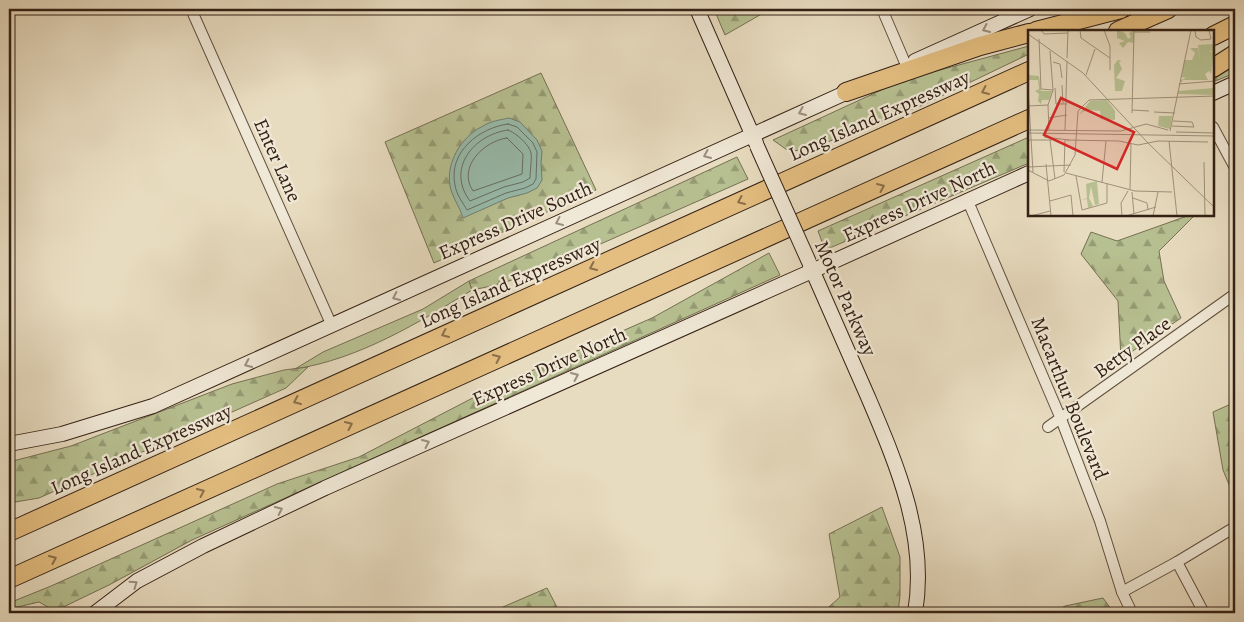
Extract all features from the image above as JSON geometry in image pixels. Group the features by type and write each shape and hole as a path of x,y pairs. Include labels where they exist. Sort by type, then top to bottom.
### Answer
{"highway":[{"path":"1040,30 1120,9"},
{"path":"1120,30 1168,9"},
{"path":"1214,36 1235,25"},
{"path":"846,92 956,54 1028,33"},
{"path":"1214,67 1235,54"},
{"name":"Long Island Expressway","path":"9,532 1028,71"},
{"path":"9,579 1028,119"}],"main road":[{"name":"Motor Parkway","path":"697,9 891,453 908,503 918,555 916,613"},
{"name":"Express Drive South","path":"9,444 62,434 153,406 530,235 754,141 846,92 1030,9"},
{"path":"1214,93 1235,83"},
{"name":"Express Drive North","path":"95,613 137,580 203,546 334,484 811,267 1028,172"}],"street":[{"name":"Enter Lane","path":"191,9 332,326"},
{"path":"882,9 906,65"},
{"path":"1214,129 1235,168"},
{"name":"Macarthur Boulevard","path":"968,200 1061,419 1100,522 1122,592 1132,613"},
{"name":"Betty Place","path":"1048,427 1235,294"},
{"path":"1122,592 1235,527"},
{"path":"1177,562 1204,613"}],"green space":[{"path":"714,9 764,9 765,12 725,35"},
{"path":"1028,46 1028,54 923,105 817,146 790,152 773,140 903,80"},
{"path":"1235,66 1235,73 1214,82 1214,78"},
{"path":"541,73 596,190 434,263 385,142"},
{"path":"1028,137 1028,163 825,250 818,231"},
{"path":"737,157 748,179 571,257 501,284 472,290 469,281"},
{"path":"1187,216 1194,216 1159,251 1164,281 1181,318 1121,359 1118,301 1081,254 1091,232 1117,241"},
{"path":"769,253 780,275 192,540 109,585 55,611 39,602 9,609 9,603 51,586 277,484 359,457 490,389 652,318"},
{"path":"469,281 472,290 409,327 342,357 295,369 323,352 423,309"},
{"path":"308,367 286,388 39,498 9,503 9,462 71,446 232,384 284,370"},
{"path":"1231,404 1235,412 1235,499 1223,470 1213,412"},
{"path":"882,507 900,557 898,613 822,613 840,597 829,534"},
{"path":"547,588 560,613 489,613"},
{"path":"1103,598 1114,613 1052,613 1065,606"}],"water":[{"path":"509,118 520,122 537,140 542,151 542,180 537,188 527,193 508,198 463,218 450,186 450,168 453,159 462,143 475,131 489,123"}]}
